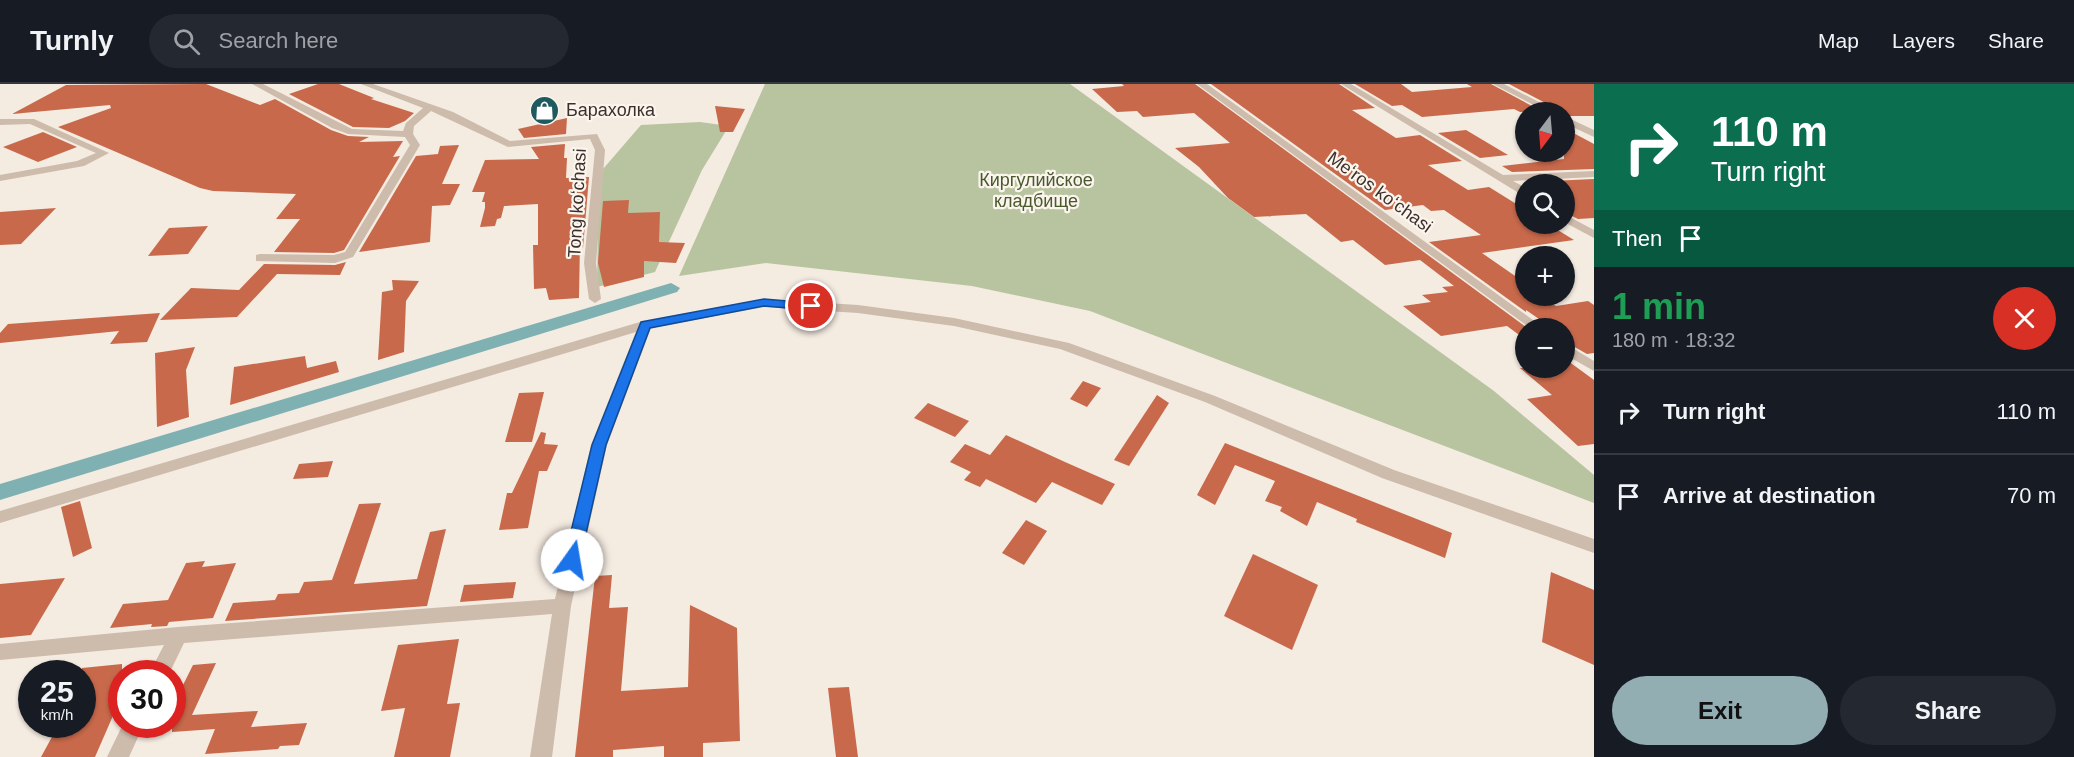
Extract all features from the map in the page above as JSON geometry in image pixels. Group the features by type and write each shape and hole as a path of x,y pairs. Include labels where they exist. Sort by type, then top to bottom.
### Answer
{"street":[{"path":"256,84 335,126 351,132 408,134"},
{"name":"Tong koʻchasi","path":"365,84 429,107 508,144 594,136 600,150 590,263 595,299"},
{"name":"Meʻros koʻchasi","path":"1201,84 1524,318"},
{"path":"1345,84 1515,186"},
{"path":"1497,84 1533,102"},
{"path":"260,258 335,259 350,254 415,146 408,134 409,125 429,107"},
{"path":"0,122 31,121 104,153 80,164 0,178"},
{"path":"1575,124 1594,134"},
{"path":"1501,178 1594,174"},
{"path":"1575,224 1594,235"},
{"path":"0,517 645,325 764,303 858,309 954,322 1053,344 1210,399 1388,474 1594,546"},
{"path":"541,757 562,606 599,445 645,325"},
{"path":"1575,355 1594,368"},
{"path":"0,652 178,635 562,606"},
{"path":"166,660 178,635"},
{"path":"118,757 127,738"}],"green space":[{"name":"Киргулийское кладбище","path":"765,84 1070,84 1494,391 1594,475 1594,503 1090,311 972,286 766,263 679,276"},
{"path":"700,122 729,126 702,170 655,272 597,287 598,225 603,169 641,125"}],"building":[{"path":"206,84 260,105 275,99 331,130 348,136 369,137 359,142 403,141 393,157 400,156 344,250 334,253 274,252 300,219 276,219 296,194 213,191 200,188 58,127 111,108 110,105 12,114 66,85"},
{"path":"318,84 339,84 374,98 371,99 414,113 405,121 389,128 353,127 289,94"},
{"path":"1122,84 1195,84 1515,319 1515,332 1507,326 1441,336 1403,306 1431,302 1422,295 1448,292 1442,287 1454,286 1420,260 1385,265 1353,240 1341,242 1306,214 1254,217 1228,198 1199,167 1175,148 1230,143 1194,113 1143,117 1137,111 1117,112 1092,89 1124,86"},
{"path":"1211,84 1339,84 1375,108 1352,110 1396,138 1420,135 1462,161 1428,165 1468,190 1489,187 1515,203 1515,234 1564,234 1574,240 1515,246 1515,248 1482,253 1515,276 1515,304 1429,242 1481,235 1444,210 1431,211 1423,205 1385,210"},
{"path":"1355,84 1401,84 1412,92 1472,87 1467,84 1491,84 1524,102 1515,102 1515,110 1422,117 1402,105 1392,106"},
{"path":"1509,84 1594,84 1594,116 1575,116 1575,102 1543,102"},
{"path":"715,106 745,109 733,132 720,132"},
{"path":"567,118 566,134 524,138 518,129"},
{"path":"1466,130 1508,155 1480,158 1438,133"},
{"path":"43,132 77,147 38,162 3,147"},
{"path":"1575,134 1594,144 1594,169 1512,172 1502,166 1537,162 1575,162"},
{"path":"565,144 566,178 589,177 583,248 580,242 579,298 549,300 546,288 534,289 533,245 538,245 538,204 504,206 501,218 497,219 495,226 480,227 485,208 485,202 482,202 485,192 472,192 485,160 539,159 531,147"},
{"path":"459,145 442,184 460,184 450,205 432,206 430,242 359,252 416,156 438,154 440,146"},
{"path":"1594,179 1594,218 1575,218 1575,180"},
{"path":"629,200 628,213 660,212 659,242 685,243 676,263 644,261 644,277 604,287 598,263 603,201"},
{"path":"56,208 21,244 0,245 0,212"},
{"path":"208,226 188,254 148,256 169,228"},
{"path":"346,262 340,275 277,274 237,317 160,320 191,288 239,290 264,264 335,265"},
{"path":"392,280 419,281 406,301 404,352 378,360 382,292 393,290"},
{"path":"1588,301 1594,305 1594,353 1587,354 1575,347 1575,318 1538,318 1526,310 1526,312 1518,306 1575,306 1575,303"},
{"path":"160,313 147,342 110,344 119,331 0,343 0,333 8,324"},
{"path":"195,347 186,370 189,417 157,427 155,353"},
{"path":"305,356 307,368 336,361 339,372 230,405 234,367"},
{"path":"1575,366 1594,380 1594,444 1578,446 1527,399 1552,395 1532,378 1575,378"},
{"path":"1083,381 1101,388 1087,407 1070,399"},
{"path":"544,392 532,442 505,442 519,393"},
{"path":"1157,395 1169,403 1129,466 1114,460"},
{"path":"928,403 969,421 955,437 914,418"},
{"path":"541,432 546,433 544,444 558,445 547,471 539,471 528,528 499,530 507,493 512,493"},
{"path":"1006,435 1115,484 1102,505 1052,482 1036,503 986,479 980,487 964,480 971,472 950,462 965,444 990,455"},
{"path":"1225,443 1452,533 1445,558 1356,522 1357,519 1317,502 1307,526 1280,511 1282,507 1265,501 1275,481 1235,465 1215,505 1197,495"},
{"path":"333,461 328,477 293,479 299,464"},
{"path":"80,501 92,548 73,557 61,507"},
{"path":"381,503 354,584 417,579 430,532 446,529 427,606 225,621 233,603 275,600 278,594 299,593 304,582 332,580 359,504"},
{"path":"1026,520 1047,531 1024,565 1002,553"},
{"path":"1253,554 1318,585 1292,650 1224,616"},
{"path":"205,561 202,567 236,563 213,618 169,622 167,626 151,627 152,624 110,628 123,604 168,600 186,563"},
{"path":"1551,572 1594,590 1594,665 1542,642"},
{"path":"612,575 609,608 628,607 621,691 688,687 690,605 737,628 740,741 703,743 703,757 664,757 664,746 613,750 613,757 575,757 595,576"},
{"path":"65,578 31,635 0,638 0,584"},
{"path":"516,582 513,598 460,602 464,585"},
{"path":"459,639 447,704 460,703 450,757 394,757 405,708 381,711 398,645"},
{"path":"216,663 192,715 258,711 251,727 307,723 299,745 280,746 278,749 205,754 215,729 186,731 186,679 193,665"},
{"path":"108,665 108,727 95,757 41,757 51,738 96,738 96,667"},
{"path":"849,687 858,757 836,757 828,688"}],"waterway":[{"path":"0,492 671,288"}],"place":[{"name":"Барахолка","path":"545,110"}],"route":[{"path":"572,560 599,445 645,325 764,303 811,306"}]}
